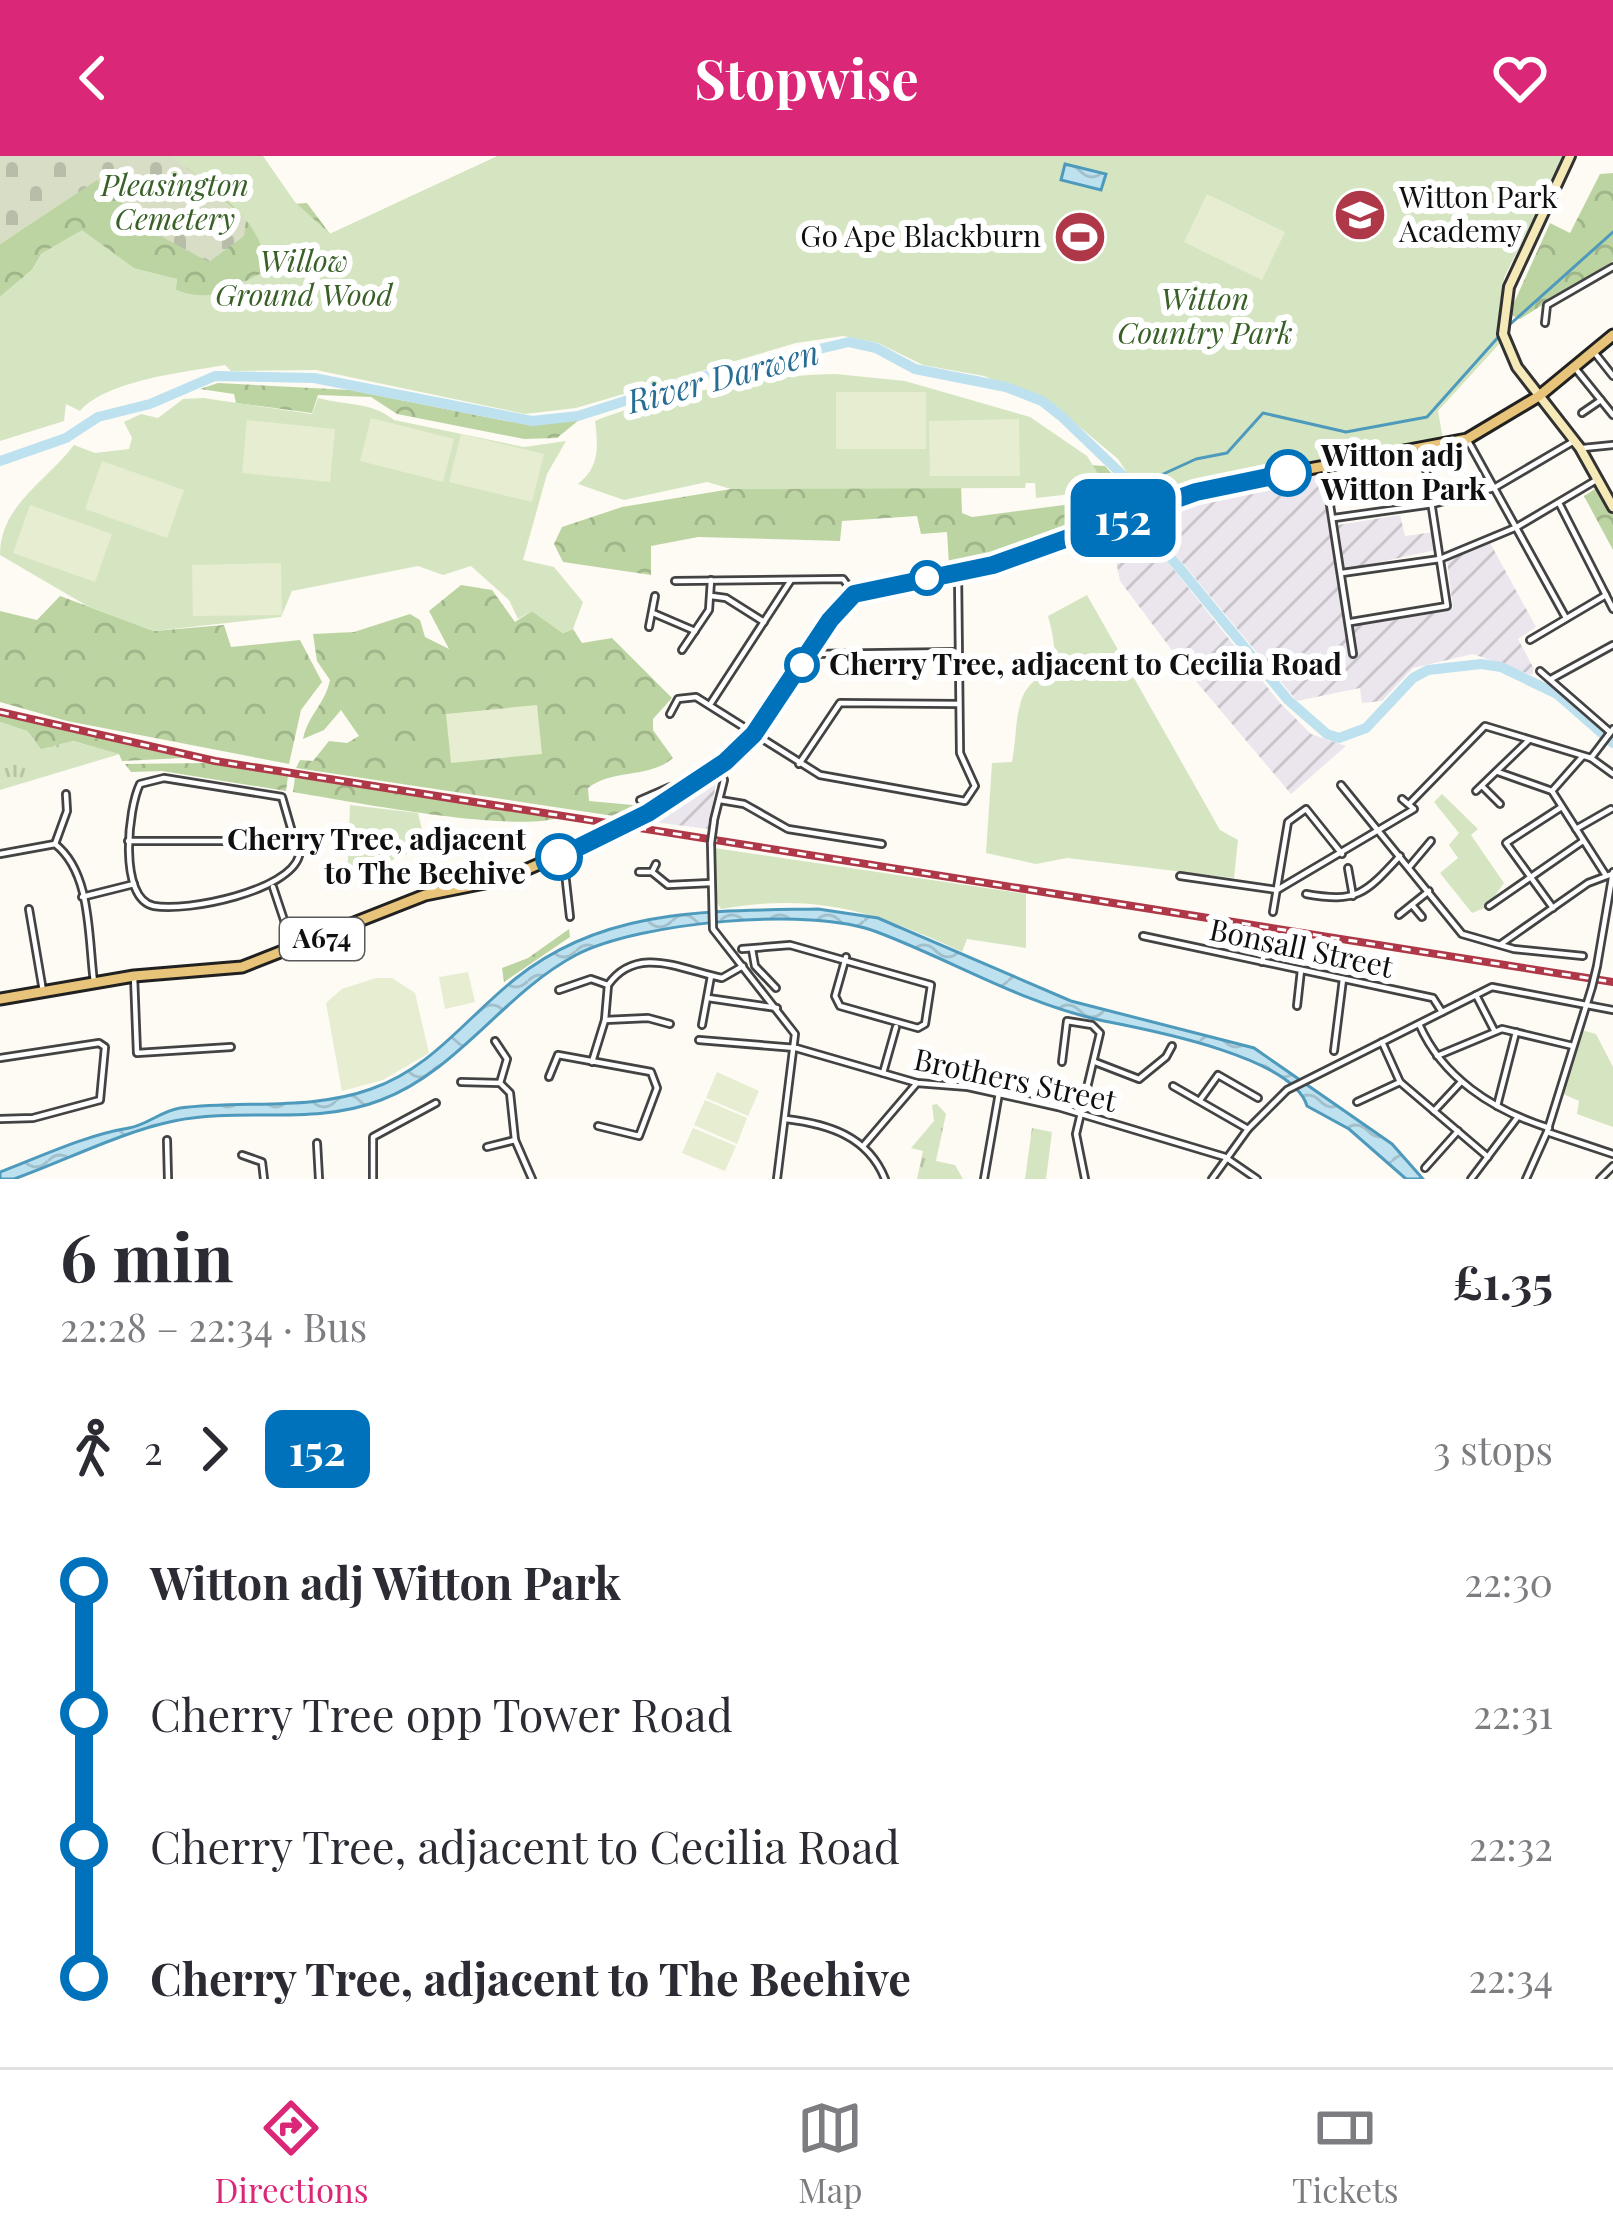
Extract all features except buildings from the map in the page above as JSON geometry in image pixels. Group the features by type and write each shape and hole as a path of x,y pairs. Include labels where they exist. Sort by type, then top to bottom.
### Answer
{"main road":[{"path":"1570,156 1509,286 1503,334 1517,367 1577,445 1613,507"},
{"path":"854,594 1029,554 1214,487 1467,439 1539,396 1613,335"},
{"name":"A674","path":"0,999 134,976 242,967 424,896 505,879 621,828 719,767 754,734 854,594"}],"street":[{"path":"1545,323 1547,305 1613,267"},
{"path":"1594,352 1613,376"},
{"path":"1575,368 1612,410"},
{"path":"1582,413 1601,400"},
{"path":"1467,439 1566,618"},
{"path":"1334,518 1433,504 1494,488 1577,445 1613,445"},
{"path":"1351,622 1447,606 1423,449"},
{"path":"1324,466 1353,654"},
{"path":"1342,573 1440,559 1517,527 1598,479"},
{"path":"1559,503 1613,609"},
{"path":"670,714 680,698 710,703 820,775 965,801 975,786 960,753 958,573"},
{"path":"675,581 843,579 854,594"},
{"path":"682,650 711,596 711,580"},
{"path":"710,703 791,580"},
{"path":"649,627 655,596"},
{"path":"711,596 726,598 764,622"},
{"path":"1530,640 1606,596"},
{"path":"653,613 695,631"},
{"path":"1551,680 1613,645"},
{"path":"810,654 958,652"},
{"path":"1540,671 1610,732 1591,758"},
{"path":"799,764 840,703 959,704"},
{"path":"1180,876 1277,890 1378,831 1486,726 1591,758 1613,774"},
{"path":"1500,805 1479,789 1529,740"},
{"path":"1552,791 1582,757"},
{"path":"719,767 724,780 710,843 712,926 795,1034 777,1179"},
{"path":"1498,772 1552,791 1610,873 1598,966 1529,1178"},
{"path":"150,779 282,797 299,856 290,874 273,886 155,906 137,894 134,884 128,841 135,795 150,779"},
{"path":"1342,784 1462,934 1499,945 1583,956"},
{"path":"640,800 670,788 679,795"},
{"path":"55,844 67,811 66,794"},
{"path":"720,800 744,804 788,829 882,844"},
{"path":"1576,830 1608,811 1601,805"},
{"path":"1553,908 1506,843 1562,806"},
{"path":"1274,912 1288,822 1306,809 1342,854"},
{"path":"128,841 230,841"},
{"path":"1489,906 1583,841"},
{"path":"1410,866 1431,842"},
{"path":"0,854 55,844"},
{"path":"55,844 79,872 94,982"},
{"path":"563,855 570,916"},
{"path":"1306,894 1329,902 1353,896 1372,887 1400,856"},
{"path":"652,872 656,864"},
{"path":"1348,868 1353,896"},
{"path":"639,872 652,872 668,885 710,883"},
{"path":"1499,945 1610,873"},
{"path":"82,897 134,884"},
{"path":"273,886 294,950"},
{"path":"1399,915 1429,891"},
{"path":"1412,905 1422,917"},
{"path":"29,909 43,991"},
{"name":"Bonsall Street","path":"1143,936 1432,998 1442,1012"},
{"path":"1262,962 1269,937"},
{"path":"742,949 790,945 846,957 931,985 925,1024 918,1028 897,1024 840,1006 835,996 846,957"},
{"path":"752,949 754,966 776,988"},
{"path":"592,1062 605,1020 608,985 626,966 645,962 728,976 743,965"},
{"path":"1297,1006 1301,970"},
{"path":"134,976 137,1053 231,1047"},
{"path":"703,1025 711,976"},
{"path":"559,990 591,979 608,985"},
{"path":"1334,1051 1342,979"},
{"path":"1212,1179 1249,1129 1287,1090 1495,986 1585,1008 1613,1010"},
{"path":"1476,995 1494,1030"},
{"path":"708,998 777,1008"},
{"path":"605,1020 648,1018 670,1024"},
{"path":"1062,1062 1067,1021 1092,1025 1100,1033 1075,1149 1085,1179"},
{"path":"883,1073 897,1024"},
{"path":"1419,1024 1436,1057 1496,1106 1613,1154"},
{"path":"1436,1057 1494,1030 1574,1046"},
{"path":"1496,1106 1516,1032"},
{"name":"Brothers Street","path":"699,1040 796,1048 917,1083 999,1093 1226,1157 1257,1179"},
{"path":"495,1041 507,1059 500,1083"},
{"path":"1382,1042 1400,1082 1488,1157"},
{"path":"0,1058 99,1043 105,1047 100,1100 33,1118 0,1119"},
{"path":"1095,1062 1139,1078 1166,1057 1172,1046"},
{"path":"549,1078 558,1055 644,1068 657,1084 639,1136 598,1126"},
{"path":"1200,1100 1218,1075 1258,1098"},
{"path":"461,1082 500,1083 510,1093 515,1140 532,1179"},
{"path":"1357,1102 1400,1082"},
{"path":"1434,1112 1461,1082"},
{"path":"864,1145 917,1083"},
{"path":"1173,1086 1249,1129"},
{"path":"984,1179 999,1093"},
{"path":"373,1179 374,1137 436,1103"},
{"path":"1471,1179 1517,1118"},
{"path":"786,1119 824,1126 864,1145 886,1179"},
{"path":"1425,1168 1458,1132"},
{"path":"166,1140 168,1179"},
{"path":"487,1147 515,1140"},
{"path":"316,1143 319,1179"},
{"path":"242,1155 262,1162 264,1179"},
{"path":"1600,1179 1613,1166"}],"shaded area":[{"path":"1322,472 1332,526 1400,515 1405,536 1434,532 1436,550 1338,571 1346,625 1453,608 1447,559 1489,541 1536,627 1518,639 1534,669 1532,675 1473,654 1413,668 1382,701 1362,703 1360,688 1297,701 1166,543 1152,515 1215,493"},
{"path":"1136,522 1280,703 1311,734 1346,746 1291,794 1189,673 1120,581 1110,531"},
{"path":"717,775 709,829 645,821 712,777"}],"green space":[{"name":"Pleasington Cemetery","path":"0,156 173,156 246,220 244,236 209,262 153,232 97,180 0,244"},
{"path":"173,156 292,204 307,203 330,234 498,156 717,156 243,282 219,295 194,296 175,290 177,279 42,253 32,270 0,297 0,244 97,179 153,232 246,220"},
{"name":"Witton Country Park","path":"173,156 263,156 295,202 330,234 498,156 1564,156 1504,278 1501,342 1438,411 1443,439 1212,478 1145,500 1118,459 1050,402 984,376 923,365 878,343 843,336 796,343 576,408 525,414 316,370 231,371 225,365 127,385 92,400 80,411 66,404 64,421 0,441 0,297 32,270 42,253 82,230 134,268 177,279 176,290 201,295 222,292 265,271 257,236 246,221"},
{"path":"1613,173 1613,261 1520,319 1509,314 1550,223 1570,233 1600,174"},
{"path":"1207,194 1285,232 1262,280 1184,242"},
{"path":"836,374 905,381 1030,417 1087,456 1120,509 1111,496 1090,492 1036,498 1035,483 1026,483 1025,488 731,489 707,482 624,500 578,484 595,458 595,421 714,388"},
{"path":"218,383 350,390 511,422 579,420 557,438 524,439 397,414 371,397 318,395 312,413 236,403 234,394 200,389"},
{"path":"836,392 926,392 926,449 836,449"},
{"path":"318,398 367,407 394,420 524,447 566,441 547,474 523,560 554,567 583,602 573,629 563,633 532,611 518,619 509,600 471,566 443,575 418,566 292,591 281,617 154,631 89,607 0,555 2,537 16,508 74,445 95,453 129,449 132,438 124,422 141,414 158,418 183,399 312,414"},
{"path":"371,418 454,439 443,482 360,461"},
{"path":"1019,419 1020,476 930,476 929,421"},
{"path":"247,420 335,429 330,482 242,473"},
{"path":"461,434 544,454 532,502 449,482"},
{"path":"102,461 184,490 167,538 85,509"},
{"path":"1089,465 1105,466 1137,502 1120,509"},
{"path":"961,486 962,513 972,517 1087,502 1102,503 1111,513 1034,544 949,565 947,532 921,534 917,516 842,521 840,541 698,537 651,546 651,575 563,562 554,544 562,527 622,507 731,489"},
{"path":"1598,487 1613,514 1613,550 1584,496"},
{"path":"30,505 112,534 95,582 13,553"},
{"path":"281,563 282,615 193,616 192,565"},
{"path":"461,585 492,590 515,622 532,611 563,633 573,629 582,643 612,638 672,698 653,719 653,730 673,758 653,769 609,778 588,788 589,801 633,805 668,795 627,818 296,768 300,760 313,761 329,741 347,743 359,736 341,710 324,730 303,739 330,680 317,661 313,634 354,632 410,614 420,620 425,637 449,649 429,611"},
{"path":"1087,595 1220,830 1238,840 1234,878 1067,858 1036,864 986,853 992,763 1012,762 1018,712 1026,691 1052,666 1048,616"},
{"path":"60,596 154,631 224,625 231,647 300,640 322,682 301,710 289,764 67,721 0,702 0,611 37,620"},
{"path":"537,705 542,754 451,763 446,714"},
{"path":"0,715 184,758 122,761 119,754 73,741 41,749 27,731 0,722"},
{"path":"0,722 27,731 35,742 53,746 72,741 120,754 0,790"},
{"path":"207,763 288,776 286,791 162,771 131,772 125,764"},
{"path":"295,777 560,817 508,822 390,808 293,792"},
{"path":"1442,794 1478,829 1471,835 1504,883 1487,907 1472,913 1440,873 1458,858 1449,845 1459,833 1434,802"},
{"path":"350,805 418,813 426,846 347,879"},
{"path":"714,848 1026,894 1026,948 967,939 962,952 874,916 817,905 721,909 716,901"},
{"path":"569,929 570,937 504,982 502,968 528,958"},
{"path":"468,972 475,1002 445,1009 439,977"},
{"path":"392,978 415,993 429,1053 383,1080 342,1091 326,1003 342,989"},
{"path":"1581,1030 1596,1034 1613,1067 1613,1127 1577,1114 1579,1101 1561,1093"},
{"path":"717,1072 759,1091 748,1116 706,1098"},
{"path":"705,1100 747,1118 737,1144 694,1125"},
{"path":"932,1105 946,1114 936,1161 955,1165 963,1179 917,1179 923,1151 911,1148 934,1121"},
{"path":"693,1128 736,1146 725,1171 682,1153"},
{"path":"1032,1128 1052,1132 1046,1179 1025,1179"}],"water":[{"path":"1065,164 1106,174 1101,190 1061,180"},
{"path":"818,909 878,918 1071,1001 1254,1048 1392,1144 1423,1179 1406,1179 1349,1129 1307,1106 1296,1089 1276,1073 1249,1060 1045,1004 877,932 848,924 769,919 682,926 604,943 576,955 526,990 434,1070 381,1100 330,1112 174,1121 14,1179 0,1179 0,1172 173,1110 324,1100 393,1080 430,1055 515,979 585,938 622,926 698,913"}],"waterway":[{"path":"1507,327 1613,232"},
{"path":"1135,487 1196,459 1227,453 1263,413 1346,432 1427,417 1501,334"},
{"name":"River Darwen","path":"0,461 66,438 98,417 150,404 215,376 314,378 532,421 578,416 700,377 849,342 876,348 915,369 1006,387 1042,401 1061,416 1135,487 1163,548 1288,700 1327,734 1339,738 1366,728 1413,678 1428,670 1481,664 1501,667 1557,694 1613,743"}],"railway":[{"path":"0,712 215,761 1613,982"}],"bus line":[{"name":"152","path":"559,857 648,813 725,762 754,734 830,620 854,594 993,565 1196,492 1288,473"}],"place":[{"name":"Witton Park Academy","path":"1360,215"},
{"name":"Go Ape Blackburn","path":"1080,237"},
{"name":"Witton adj Witton Park","path":"1288,473"},
{"name":"Cherry Tree, adjacent to Cecilia Road","path":"802,665"},
{"name":"Cherry Tree, adjacent to The Beehive","path":"559,857"}],"park label":[{"name":"Willow Ground Wood","path":"304,279"}]}
